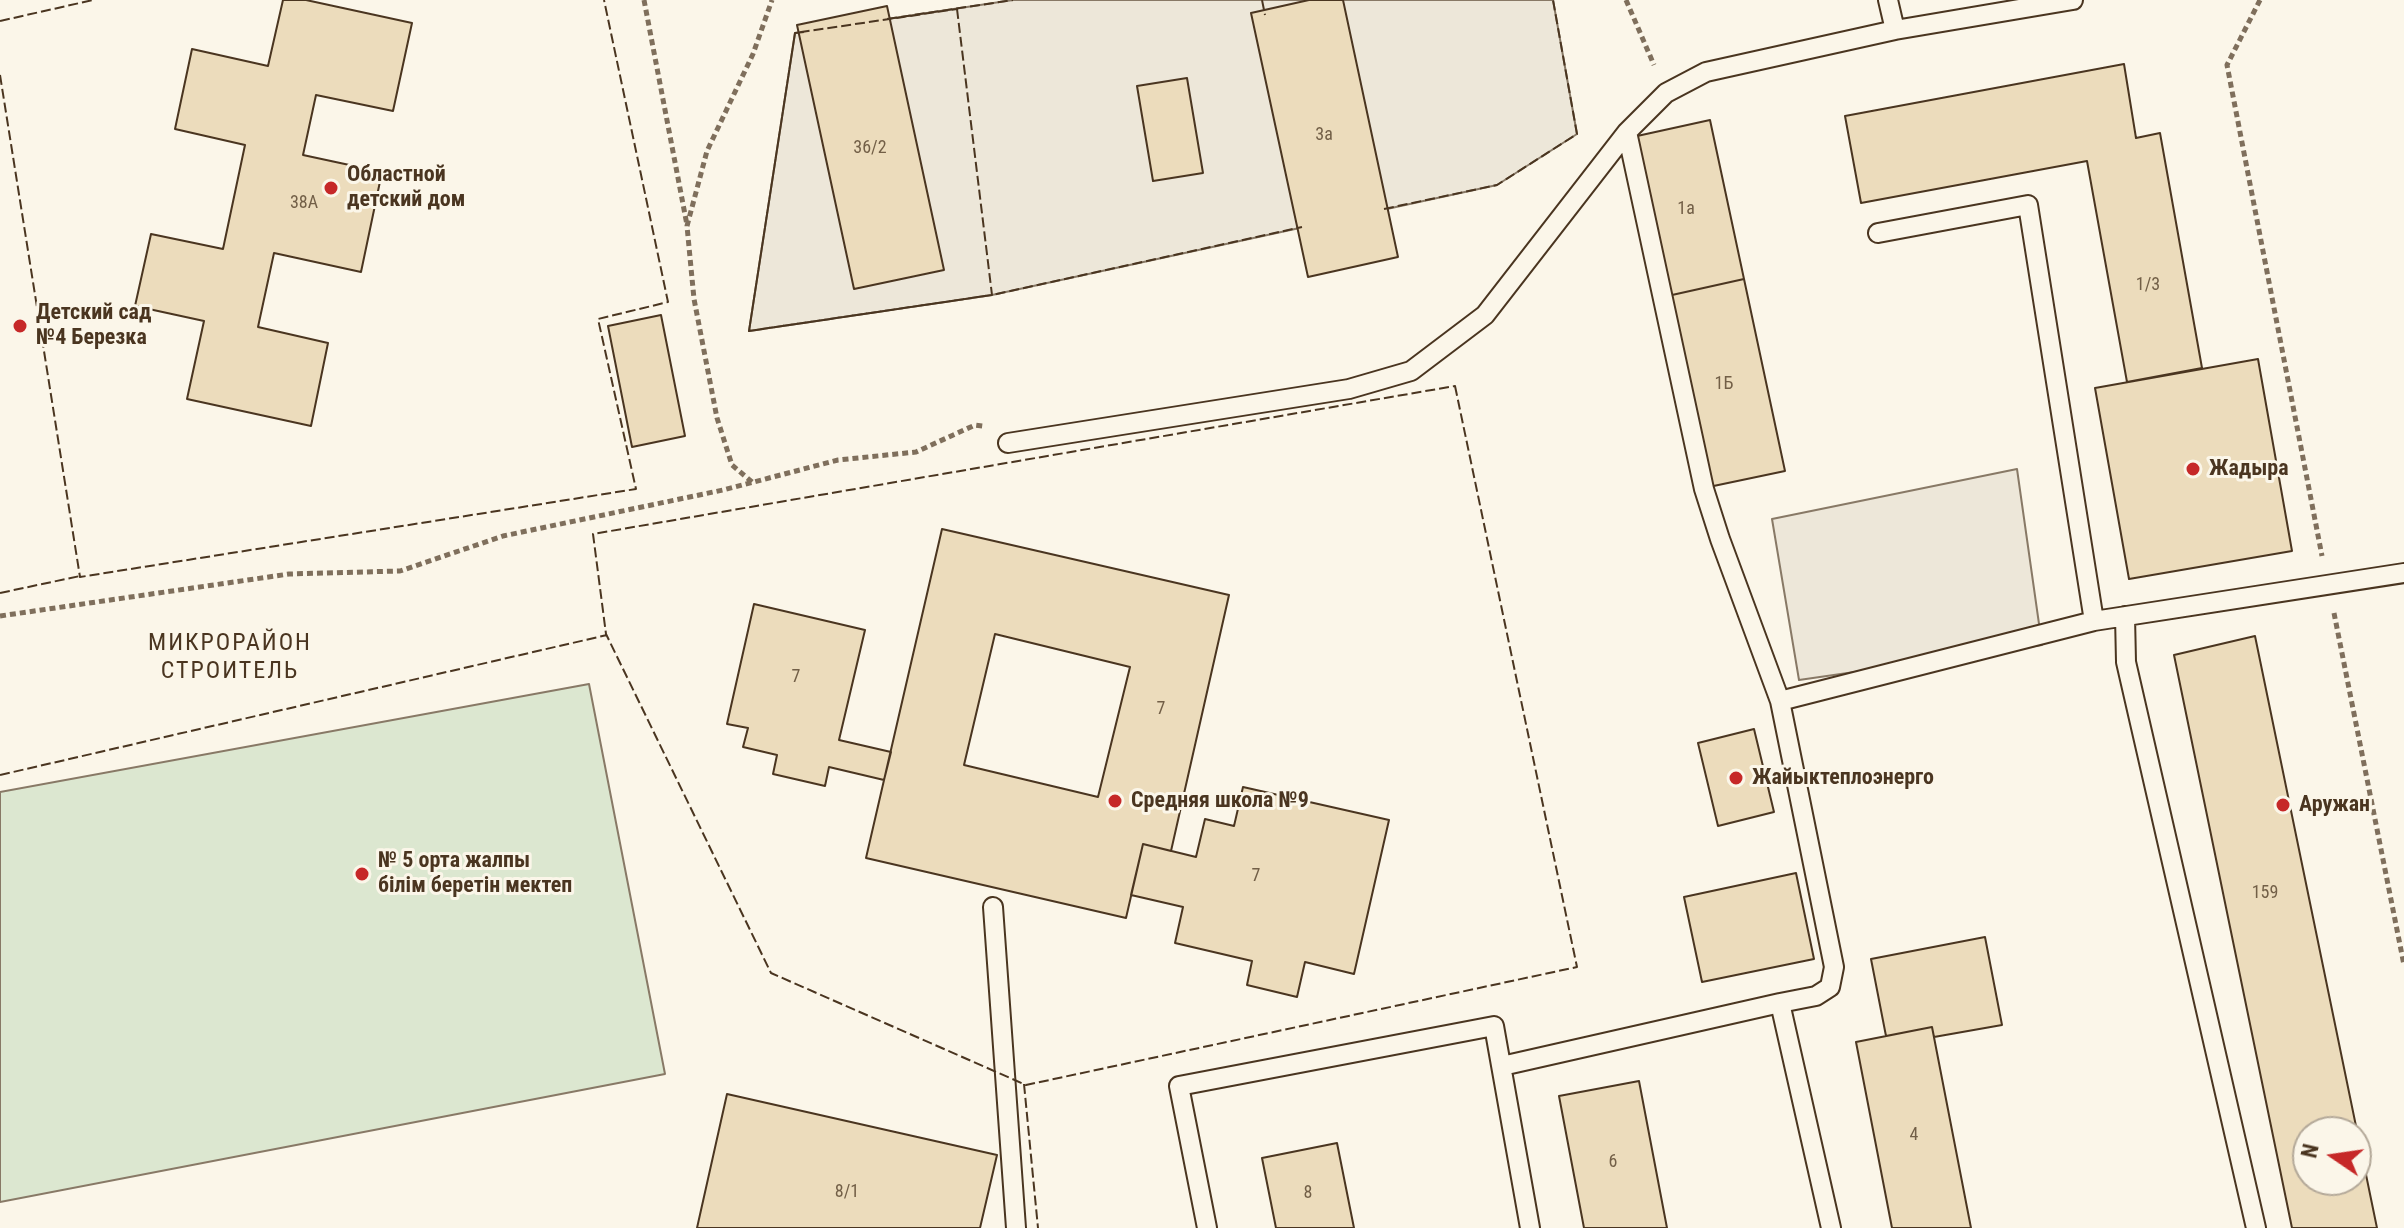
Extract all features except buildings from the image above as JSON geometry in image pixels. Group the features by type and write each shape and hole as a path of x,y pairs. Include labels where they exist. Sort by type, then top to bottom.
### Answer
{"lane":[{"path":"1888,0 1895,30"},
{"path":"1008,443 1349,389 1411,371 1485,315 1627,132 1666,93 1706,72 1895,30 2073,0"},
{"path":"1502,1066 1816,996 1830,987 1834,967 1780,701 1704,489 1627,132"},
{"path":"1878,233 2028,205 2094,621"},
{"path":"1780,701 2094,621 2404,573"},
{"path":"2125,616 2126,662 2256,1228"},
{"path":"993,907 1016,1228"},
{"path":"1780,1003 1831,1228"},
{"path":"1207,1228 1179,1086 1494,1026 1530,1228"}],"path":[{"path":"644,0 687,226 694,299 717,418 732,465 753,482"},
{"path":"687,226 707,151 753,54 772,0"},
{"path":"1626,0 1666,93"},
{"path":"2260,0 2227,65 2404,965"},
{"path":"0,616 289,574 400,571 503,536 753,482 838,460 916,452 975,425 995,427 1008,443"}],"green space":[{"path":"589,684 665,1074 0,1202 0,792"}],"shaded area":[{"path":"1013,0 1553,0 1577,134 1497,185 992,295 749,331 795,33"},
{"path":"2017,469 2042,645 1799,680 1772,519"}],"fence":[{"path":"0,21 93,0"},
{"path":"0,75 80,577 636,489 598,319 668,302 604,0"},
{"path":"887,19 1013,0"},
{"path":"1262,0 1265,15"},
{"path":"1384,209 1497,185 1577,134 1553,0"},
{"path":"957,9 992,295 749,331 795,33 957,9"},
{"path":"804,32 795,33 749,331 992,295 1302,227"},
{"path":"1455,386 1577,967 1026,1085 771,973 606,634 593,534 1455,386"},
{"path":"0,593 80,576"},
{"path":"0,775 607,635"},
{"path":"1024,1084 1038,1228"}],"place":[{"name":"Областной детский дом","path":"331,188"},
{"name":"Детский сад №4 Березка","path":"20,326"},
{"name":"Жадыра","path":"2193,469"},
{"name":"Жайыктеплоэнерго","path":"1736,778"},
{"name":"Средняя школа №9","path":"1115,801"},
{"name":"Аружан","path":"2283,805"},
{"name":"№ 5 орта жалпы білім беретін мектеп","path":"362,874"}],"district":[{"name":"МИКРОРАЙОН СТРОИТЕЛЬ","path":"230,658"}]}
